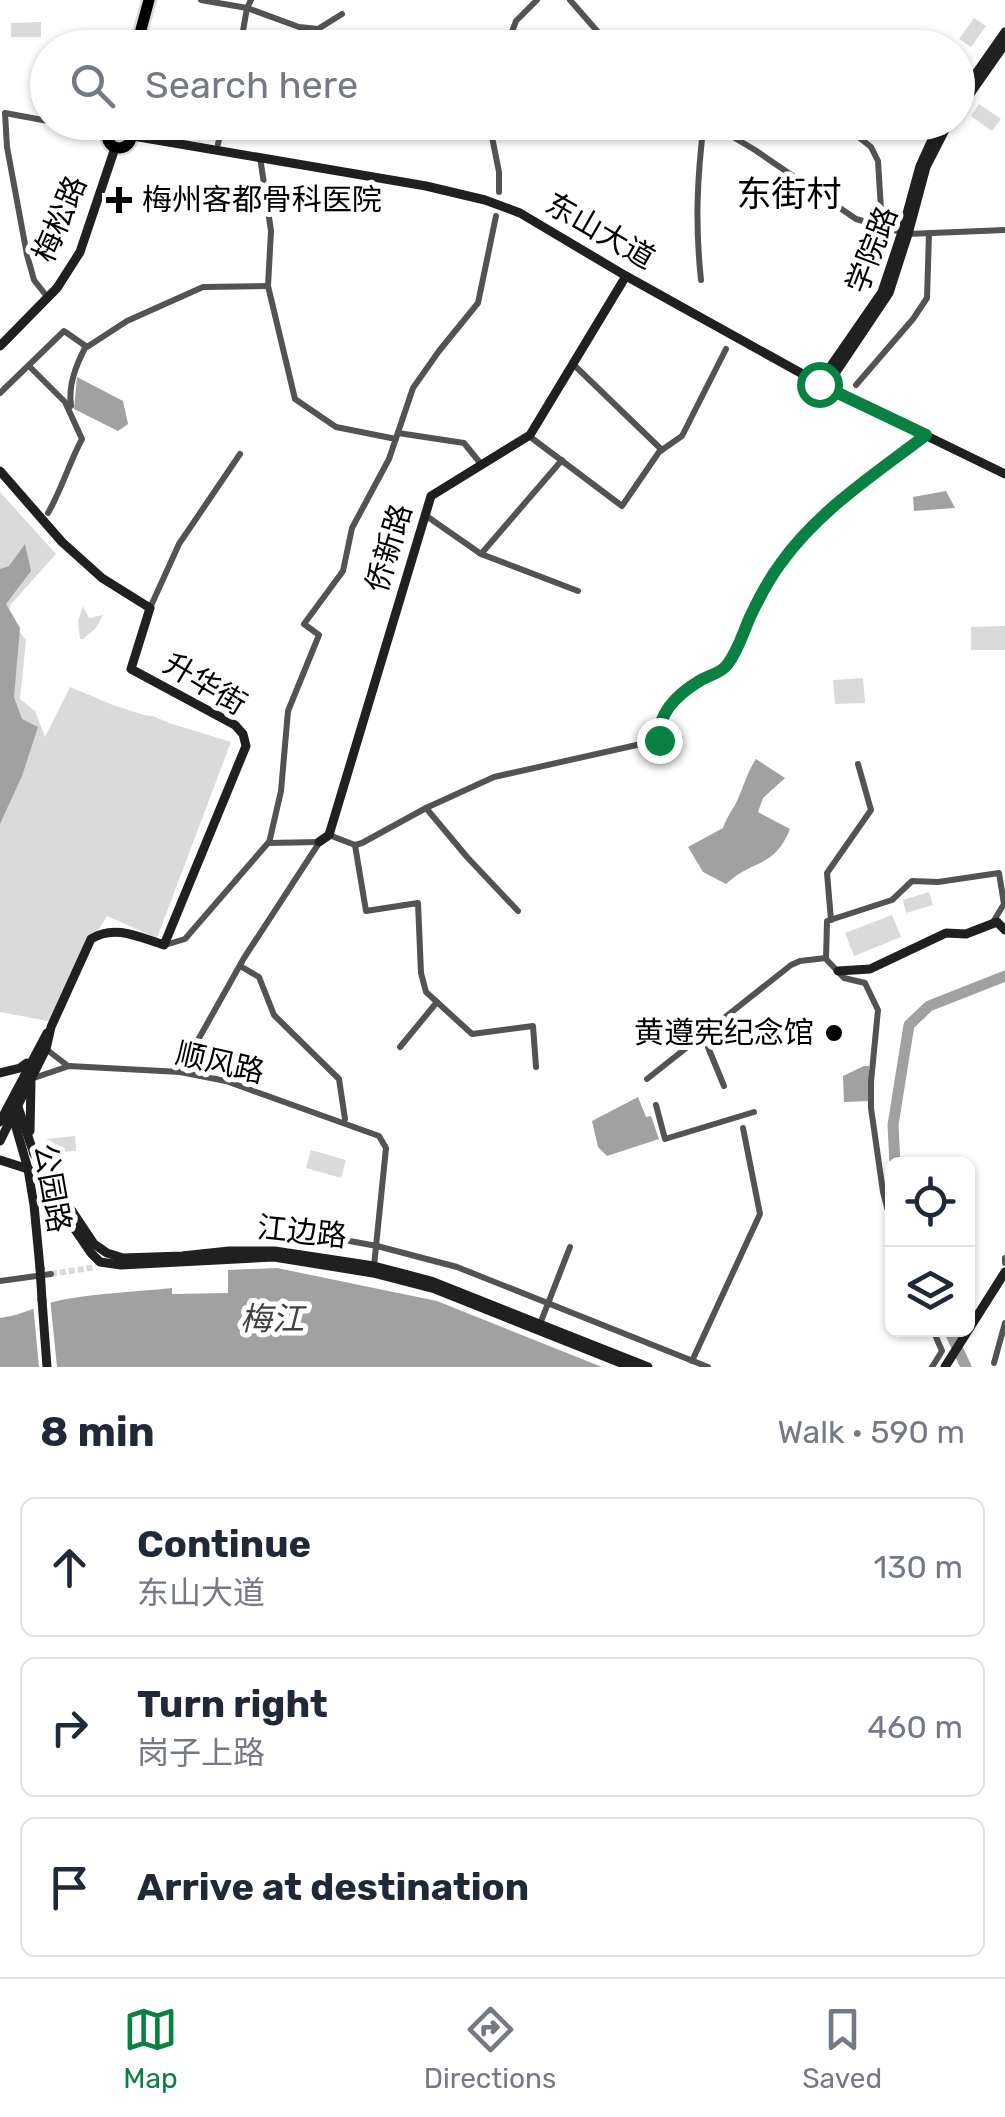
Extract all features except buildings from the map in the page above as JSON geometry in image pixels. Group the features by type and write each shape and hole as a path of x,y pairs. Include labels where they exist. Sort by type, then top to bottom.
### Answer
{"highway":[{"path":"142,30 150,0"}],"main road":[{"path":"975,74 1005,32"},
{"path":"975,87 1005,44"},
{"name":"梅松路","path":"0,343 53,285 76,249 109,140"},
{"name":"梅松路","path":"0,343 58,288 80,252 109,140"},
{"name":"东山大道","path":"186,140 426,186 520,213 823,385 1005,474"},
{"name":"学院路","path":"823,385 889,293 920,166 932,140"},
{"name":"学院路","path":"905,233 926,167 940,140"},
{"name":"侨新路","path":"329,835 431,496 529,436 626,276"},
{"path":"0,471 62,542 102,578 150,608"},
{"name":"升华街","path":"150,608 131,669 235,725 244,734 246,746 164,945"},
{"path":"320,842 329,835"},
{"path":"838,971 870,968 946,933 966,934 993,922 1005,930"},
{"path":"0,1140 9,1108 91,939 102,932 117,930 164,945"},
{"path":"0,1122 31,1079 46,1049 51,1026"},
{"path":"0,1073 30,1062"},
{"path":"31,1079 30,1139 34,1154 101,1261"},
{"path":"0,1094 30,1139"},
{"name":"公园路","path":"9,1108 28,1169 34,1205 46,1367"},
{"path":"0,1160 28,1169 41,1180 91,1253 101,1261"},
{"path":"34,1205 42,1197 53,1198"},
{"name":"江边路","path":"101,1261 275,1250 374,1266 431,1281 648,1367"},
{"name":"江边路","path":"101,1261 121,1265 274,1257 373,1272 435,1290 630,1367"},
{"path":"944,1367 1005,1272"}],"street":[{"path":"201,0 249,4 299,27 318,29 342,14"},
{"path":"513,30 516,21 537,0"},
{"path":"570,0 596,30"},
{"path":"244,30 249,4"},
{"path":"30,118 5,113 7,147 28,255 34,280 45,294"},
{"path":"218,144 219,140"},
{"path":"493,140 499,192"},
{"path":"701,280 696,228 703,140"},
{"path":"737,140 856,219 905,233 1005,230"},
{"path":"862,140 878,161 882,226"},
{"path":"260,157 271,231 268,286 295,400 336,427 464,443 482,465"},
{"path":"164,945 185,939 269,844 281,790 288,710 319,635 304,624 344,571 352,528 389,459 413,388 478,303 496,216"},
{"path":"856,385 928,298 929,233"},
{"path":"72,415 69,392 86,346 128,321 203,287 268,286"},
{"path":"0,394 64,331 86,346"},
{"path":"529,436 622,506 662,450 682,436 726,349"},
{"path":"573,364 662,450"},
{"path":"28,366 66,402 82,439 48,513"},
{"path":"659,740 665,713 677,696 724,670 782,561 819,518 926,435"},
{"path":"150,608 179,544 240,454"},
{"path":"481,554 562,460"},
{"path":"425,514 481,554 578,591"},
{"path":"329,835 354,844 494,777 680,738"},
{"path":"831,920 827,873 870,810 858,764"},
{"path":"426,808 518,911"},
{"path":"269,844 320,842"},
{"path":"180,1072 240,966 320,842"},
{"path":"354,844 366,911 418,903 421,973 426,992 472,1034 533,1026 536,1067"},
{"path":"885,1200 871,1108 878,1010 865,984 844,978 826,960 827,921 892,900 912,881 938,882 999,873 1004,904 993,922"},
{"path":"648,1078 791,965 828,958"},
{"path":"240,966 259,977 274,1015 339,1079 345,1119"},
{"path":"400,1047 437,1002"},
{"path":"704,1036 724,1086"},
{"path":"46,1049 68,1066"},
{"name":"顺风路","path":"31,1079 68,1066 180,1072 226,1082 380,1136 386,1148 377,1246"},
{"path":"656,1106 665,1139 754,1112"},
{"path":"692,1361 760,1214 743,1128"},
{"path":"300,1232 458,1267 708,1367"},
{"path":"374,1266 377,1246"},
{"path":"540,1324 570,1247"},
{"path":"0,1281 51,1274"},
{"path":"994,1362 1005,1323"},
{"path":"932,1367 942,1351 936,1337"}],"shaded area":[{"path":"974,18 986,26 975,41 975,30 965,30"},
{"path":"41,22 41,30 30,30 30,37 11,37 11,23"},
{"path":"979,104 1001,119 992,131 975,119"},
{"path":"0,492 56,554 11,604 7,617 26,640 20,699 35,711 45,737 70,687 113,705 231,742 157,938 107,916 84,954 53,1022 0,1012"},
{"path":"83,606 89,618 103,615 96,628 80,639 78,621"},
{"path":"1005,626 1005,650 971,650 971,627"},
{"path":"863,678 865,703 835,704 833,680"},
{"path":"929,892 933,905 906,913 903,900"},
{"path":"892,915 901,937 854,956 845,933"},
{"path":"75,1136 76,1151 47,1153 46,1139"},
{"path":"311,1150 346,1160 341,1178 306,1168"}],"water":[{"path":"77,377 123,401 128,424 118,431 74,409"},
{"path":"946,491 955,508 914,511 913,497"},
{"path":"25,544 31,571 6,604 20,628 14,697 22,719 38,727 0,824 0,569 9,566"},
{"path":"756,759 785,778 763,798 758,812 790,829 777,851 726,884 703,872 688,847 723,828"},
{"path":"869,1066 869,1101 844,1102 843,1076"},
{"path":"638,1097 646,1117 651,1116 659,1139 607,1156 598,1147 592,1121"},
{"name":"梅江","path":"277,1268 437,1301 602,1367 0,1367 0,1318 61,1300 102,1294 172,1288 172,1294 228,1293 228,1270"}],"pier":[{"path":"50,1298 57,1367 39,1367 33,1304"}],"waterway":[{"path":"895,1157 893,1125 909,1025 929,1006 1005,976"},
{"path":"952,1337 966,1367"}],"tunnel":[{"path":"51,1274 96,1267"}],"place":[{"name":"梅州客都骨科医院","path":"119,200"},
{"name":"黄遵宪纪念馆","path":"834,1033"}],"district":[{"name":"东街村","path":"789,194"}],"route":[{"path":"659,740 665,713 677,696 724,670 782,561 819,518 926,435 819,384"}]}
